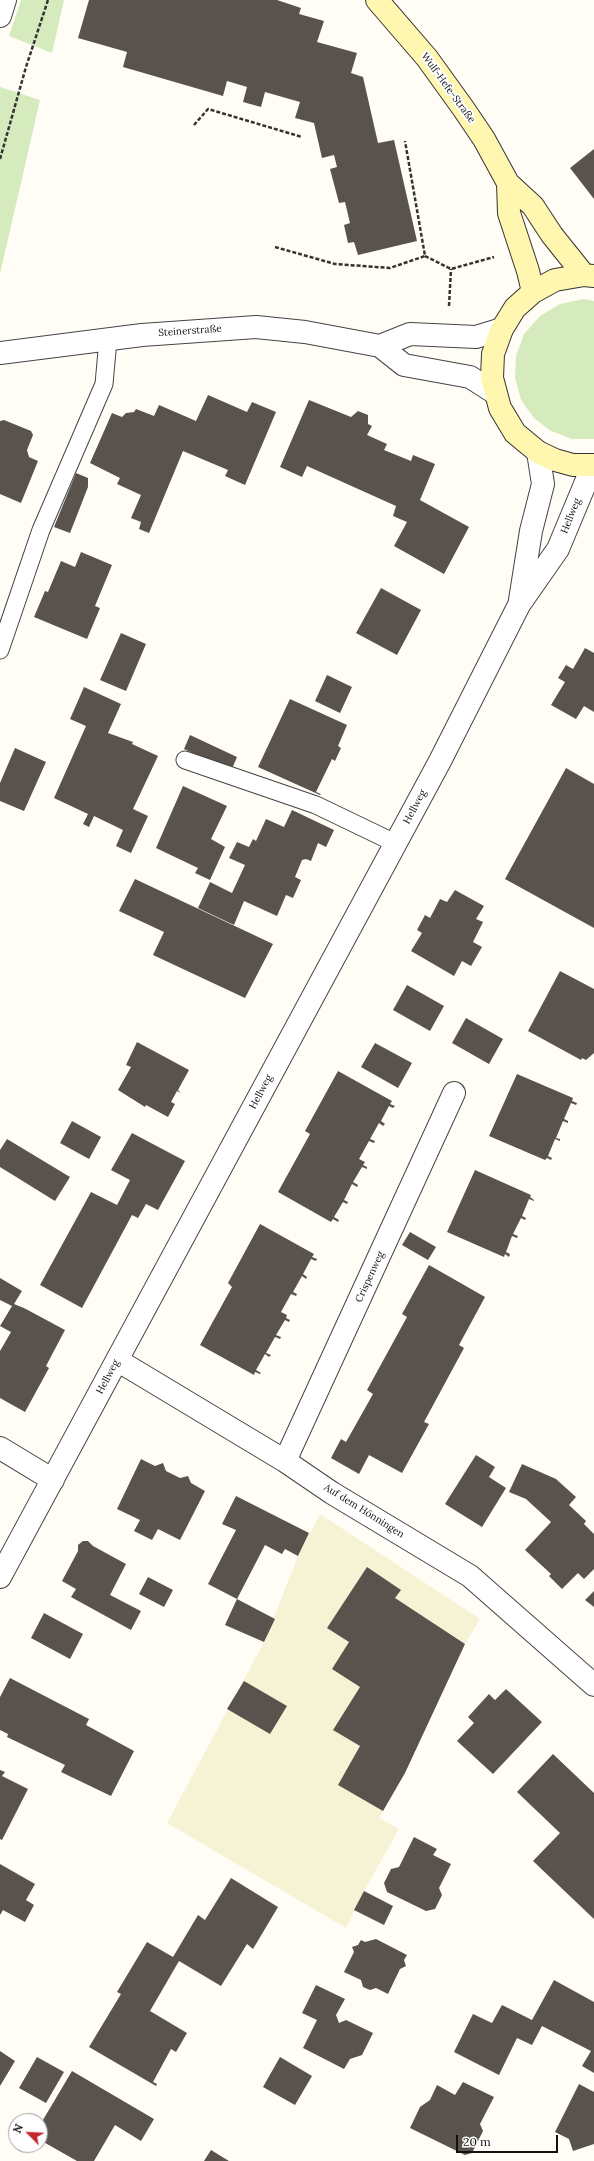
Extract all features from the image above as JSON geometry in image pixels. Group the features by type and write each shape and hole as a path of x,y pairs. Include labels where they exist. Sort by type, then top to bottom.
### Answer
{"street":[{"path":"0,16 6,0"},
{"name":"Wulf-Hefe-Straße","path":"377,0 427,58 463,108 484,139 508,183 533,206 552,235 589,276"},
{"name":"Wulf-Hefe-Straße","path":"508,183 508,213 533,292"},
{"path":"589,276 555,280 533,292 515,308 502,329 493,354 492,378 500,408 515,433 538,452 555,460 573,465 594,465"},
{"name":"Steinerstraße","path":"0,353 192,330 256,327 305,332 380,346 404,365 470,377 495,393"},
{"path":"380,346 410,334 476,337 502,329"},
{"name":"Hellweg","path":"519,605 531,531 543,484 538,452"},
{"name":"Hellweg","path":"0,1577 54,1480 117,1360 440,761 519,605 558,549 594,465"},
{"name":"Crispenweg","path":"285,1461 454,1093"},
{"name":"Auf dem Hönningen","path":"117,1360 285,1461 332,1493 470,1576 594,1685"},
{"path":"0,1448 54,1480"}],"lane":[{"path":"0,650 41,530 104,384 108,340"},
{"path":"185,760 316,805 395,843"}],"path":[{"path":"0,159 26,66 48,0"},
{"path":"194,125 208,109 302,137"},
{"path":"405,141 425,256"},
{"path":"275,247 336,264 390,268 425,256 451,269 520,247"}],"shaded area":[{"path":"320,1514 480,1619 465,1644 405,1773 379,1818 399,1829 364,1891 346,1928 167,1823 264,1642 298,1556"}],"green space":[{"path":"21,0 64,0 52,53 9,36"},
{"path":"0,87 40,100 0,274"},
{"path":"584,299 594,301 594,439 572,439 551,431 534,418 521,400 515,378 516,356 524,334 540,316 560,304"}],"building":[{"path":"89,0 277,0 301,8 299,14 324,21 317,42 357,53 351,73 363,77 378,143 394,140 417,241 358,255 354,242 348,243 344,225 350,223 345,202 339,203 330,169 337,167 334,155 322,158 314,123 295,118 300,102 265,92 261,107 243,102 247,87 227,81 223,96 123,67 127,52 78,38"},
{"path":"594,149 594,199 570,168"},
{"path":"208,395 247,412 252,402 276,412 245,485 225,476 228,470 183,451 149,533 139,529 141,522 131,518 141,495 117,484 120,478 90,463 112,413 122,417 126,413 134,412 136,409 154,416 159,405 196,421"},
{"path":"309,400 351,417 358,411 368,415 368,424 372,426 367,435 387,444 384,450 411,461 413,455 435,464 420,500 469,527 444,574 394,546 407,522 393,516 396,506 307,466 302,477 280,467"},
{"path":"4,420 31,431 33,435 27,450 29,457 38,461 21,503 0,494 0,421"},
{"path":"76,473 88,478 88,487 70,533 54,527"},
{"path":"81,552 112,565 95,606 100,608 87,639 34,617 45,591 48,592 61,561 75,567"},
{"path":"381,588 421,610 397,655 356,633"},
{"path":"121,633 146,644 126,691 100,680"},
{"path":"585,648 594,653 594,712 584,706 576,719 551,705 565,682 558,678 566,665 573,669"},
{"path":"327,675 352,687 340,713 315,701"},
{"path":"84,687 121,704 108,733 133,742 132,744 158,756 133,809 148,816 131,853 116,846 123,830 94,816 89,827 83,824 88,814 54,798 86,726 70,719"},
{"path":"290,699 347,725 338,746 341,748 335,761 332,759 316,792 321,794 320,795 258,767"},
{"path":"190,735 237,757 231,771 184,749"},
{"path":"15,748 46,762 24,811 0,801 0,783"},
{"path":"566,768 594,784 594,928 505,879"},
{"path":"183,786 227,806 211,839 225,847 210,880 195,873 198,868 156,848"},
{"path":"292,810 334,830 326,847 318,843 311,861 306,859 302,860 295,877 301,880 293,898 286,895 277,916 244,901 234,925 198,908 210,882 232,893 245,865 229,858 237,842 249,847 253,839 256,841 266,819 284,827"},
{"path":"135,879 273,944 245,998 153,955 164,932 119,911"},
{"path":"455,890 484,906 476,919 483,922 473,942 482,947 471,966 462,961 454,976 411,951 422,933 417,930 425,915 430,918 440,899 447,902"},
{"path":"560,971 594,989 594,1053 586,1060 582,1058 581,1060 528,1031"},
{"path":"407,985 444,1006 430,1031 393,1010"},
{"path":"466,1018 503,1039 489,1064 452,1043"},
{"path":"137,1042 189,1070 178,1090 181,1093 177,1091 171,1102 175,1104 168,1117 146,1105 145,1107 118,1090 131,1067 126,1065"},
{"path":"375,1043 412,1063 398,1088 361,1067"},
{"path":"338,1071 392,1101 390,1104 395,1106 393,1108 389,1106 381,1121 385,1124 383,1126 379,1123 370,1139 375,1141 374,1143 369,1141 359,1159 365,1162 363,1165 367,1167 367,1169 362,1167 353,1182 358,1185 357,1187 352,1184 344,1200 348,1202 347,1204 343,1202 334,1217 339,1220 338,1222 333,1219 331,1222 278,1192 310,1134 305,1131"},
{"path":"517,1074 573,1098 572,1101 577,1103 576,1105 571,1103 564,1119 568,1121 568,1123 563,1121 556,1138 560,1139 560,1141 555,1139 548,1156 552,1158 551,1160 547,1158 545,1160 489,1136"},
{"path":"72,1121 101,1137 89,1159 60,1143"},
{"path":"132,1133 185,1161 158,1210 146,1204 138,1218 132,1215 82,1308 40,1285 91,1192 117,1205 130,1180 111,1170"},
{"path":"7,1139 70,1177 55,1201 0,1167 0,1150"},
{"path":"475,1170 531,1195 530,1197 534,1200 529,1199 522,1216 526,1218 525,1220 521,1218 513,1234 518,1236 517,1238 512,1236 506,1252 510,1254 509,1257 505,1254 504,1257 447,1232"},
{"path":"260,1224 314,1254 312,1257 317,1259 316,1261 311,1259 303,1274 307,1277 306,1279 302,1276 293,1292 297,1294 296,1296 291,1294 281,1312 287,1315 286,1318 290,1320 289,1322 285,1320 276,1335 281,1337 280,1339 275,1337 266,1353 271,1355 269,1357 265,1354 256,1370 261,1373 255,1372 254,1375 200,1345 232,1287 228,1283"},
{"path":"410,1232 436,1247 428,1260 402,1245"},
{"path":"429,1265 485,1297 459,1345 464,1348 424,1422 429,1424 402,1473 369,1455 359,1474 331,1458 341,1439 346,1442 373,1394 367,1390 407,1317 402,1314"},
{"path":"0,1278 22,1291 14,1304 65,1330 46,1366 49,1368 25,1412 0,1398 0,1351 11,1332 0,1326 12,1306 0,1300"},
{"path":"476,1455 495,1467 489,1477 506,1488 482,1527 445,1504"},
{"path":"141,1459 155,1466 163,1463 166,1471 180,1478 188,1476 191,1483 205,1491 180,1540 158,1529 152,1540 134,1531 140,1520 117,1509"},
{"path":"522,1464 556,1479 576,1497 569,1505 586,1521 584,1524 594,1534 594,1569 584,1579 578,1573 562,1589 549,1576 551,1574 525,1550 551,1522 526,1499 509,1492"},
{"path":"236,1496 309,1533 298,1556 285,1549 282,1554 265,1545 237,1599 208,1584 236,1530 222,1524"},
{"path":"83,1541 88,1541 93,1546 126,1564 110,1595 141,1611 131,1630 71,1597 76,1589 62,1581 78,1551 78,1545"},
{"path":"367,1567 401,1590 395,1598 465,1644 405,1773 383,1811 338,1785 360,1746 333,1730 360,1687 332,1669 349,1642 327,1628"},
{"path":"148,1577 173,1590 164,1607 139,1594"},
{"path":"594,1591 594,1607 585,1600"},
{"path":"237,1599 275,1619 264,1642 225,1625"},
{"path":"44,1613 83,1634 70,1659 31,1638"},
{"path":"10,1678 89,1719 86,1725 134,1751 111,1796 61,1772 65,1765 7,1737 8,1734 0,1730 0,1697"},
{"path":"244,1681 287,1706 270,1734 227,1709"},
{"path":"506,1689 542,1722 493,1774 457,1741 474,1723 468,1717 489,1694 495,1700"},
{"path":"553,1754 594,1793 594,1919 533,1861 560,1833 517,1792"},
{"path":"0,1770 5,1772 2,1776 28,1789 2,1840 0,1839"},
{"path":"414,1837 437,1849 433,1855 451,1864 439,1888 442,1895 435,1909 426,1911 387,1892 384,1883 391,1869 399,1867"},
{"path":"0,1864 35,1884 26,1900 34,1905 25,1922 3,1910 0,1915"},
{"path":"231,1878 278,1907 253,1949 247,1944 221,1986 179,1961 150,2011 187,2033 176,2052 171,2049 153,2082 157,2084 156,2086 89,2047 121,1994 117,1992 147,1942 173,1957 198,1915 205,1920"},
{"path":"364,1891 393,1906 384,1925 354,1910"},
{"path":"376,1939 407,1955 404,1960 406,1966 400,1969 388,1994 376,1988 370,1990 363,1987 361,1980 344,1972 354,1952 352,1947 358,1945 361,1940 365,1942"},
{"path":"554,1980 594,2002 594,2073 582,2066 591,2051 542,2026 532,2045 517,2038 499,2075 454,2052 473,2014 492,2023 502,2005 532,2020"},
{"path":"316,1985 345,1999 336,2015 339,2023 346,2020 373,2033 362,2055 350,2059 344,2069 303,2048 317,2020 302,2013"},
{"path":"0,2051 15,2061 0,2086"},
{"path":"37,2057 64,2072 46,2103 19,2088"},
{"path":"280,2057 312,2076 295,2105 263,2087"},
{"path":"72,2071 154,2119 141,2141 115,2125 94,2161 77,2161 48,2145 47,2113"},
{"path":"463,2082 494,2097 480,2124 483,2131 472,2153 465,2155 410,2128 420,2107 430,2100 437,2085 455,2095"},
{"path":"579,2084 594,2092 594,2144 573,2151 569,2139 555,2132"},
{"path":"211,2150 229,2161 204,2161"}]}
